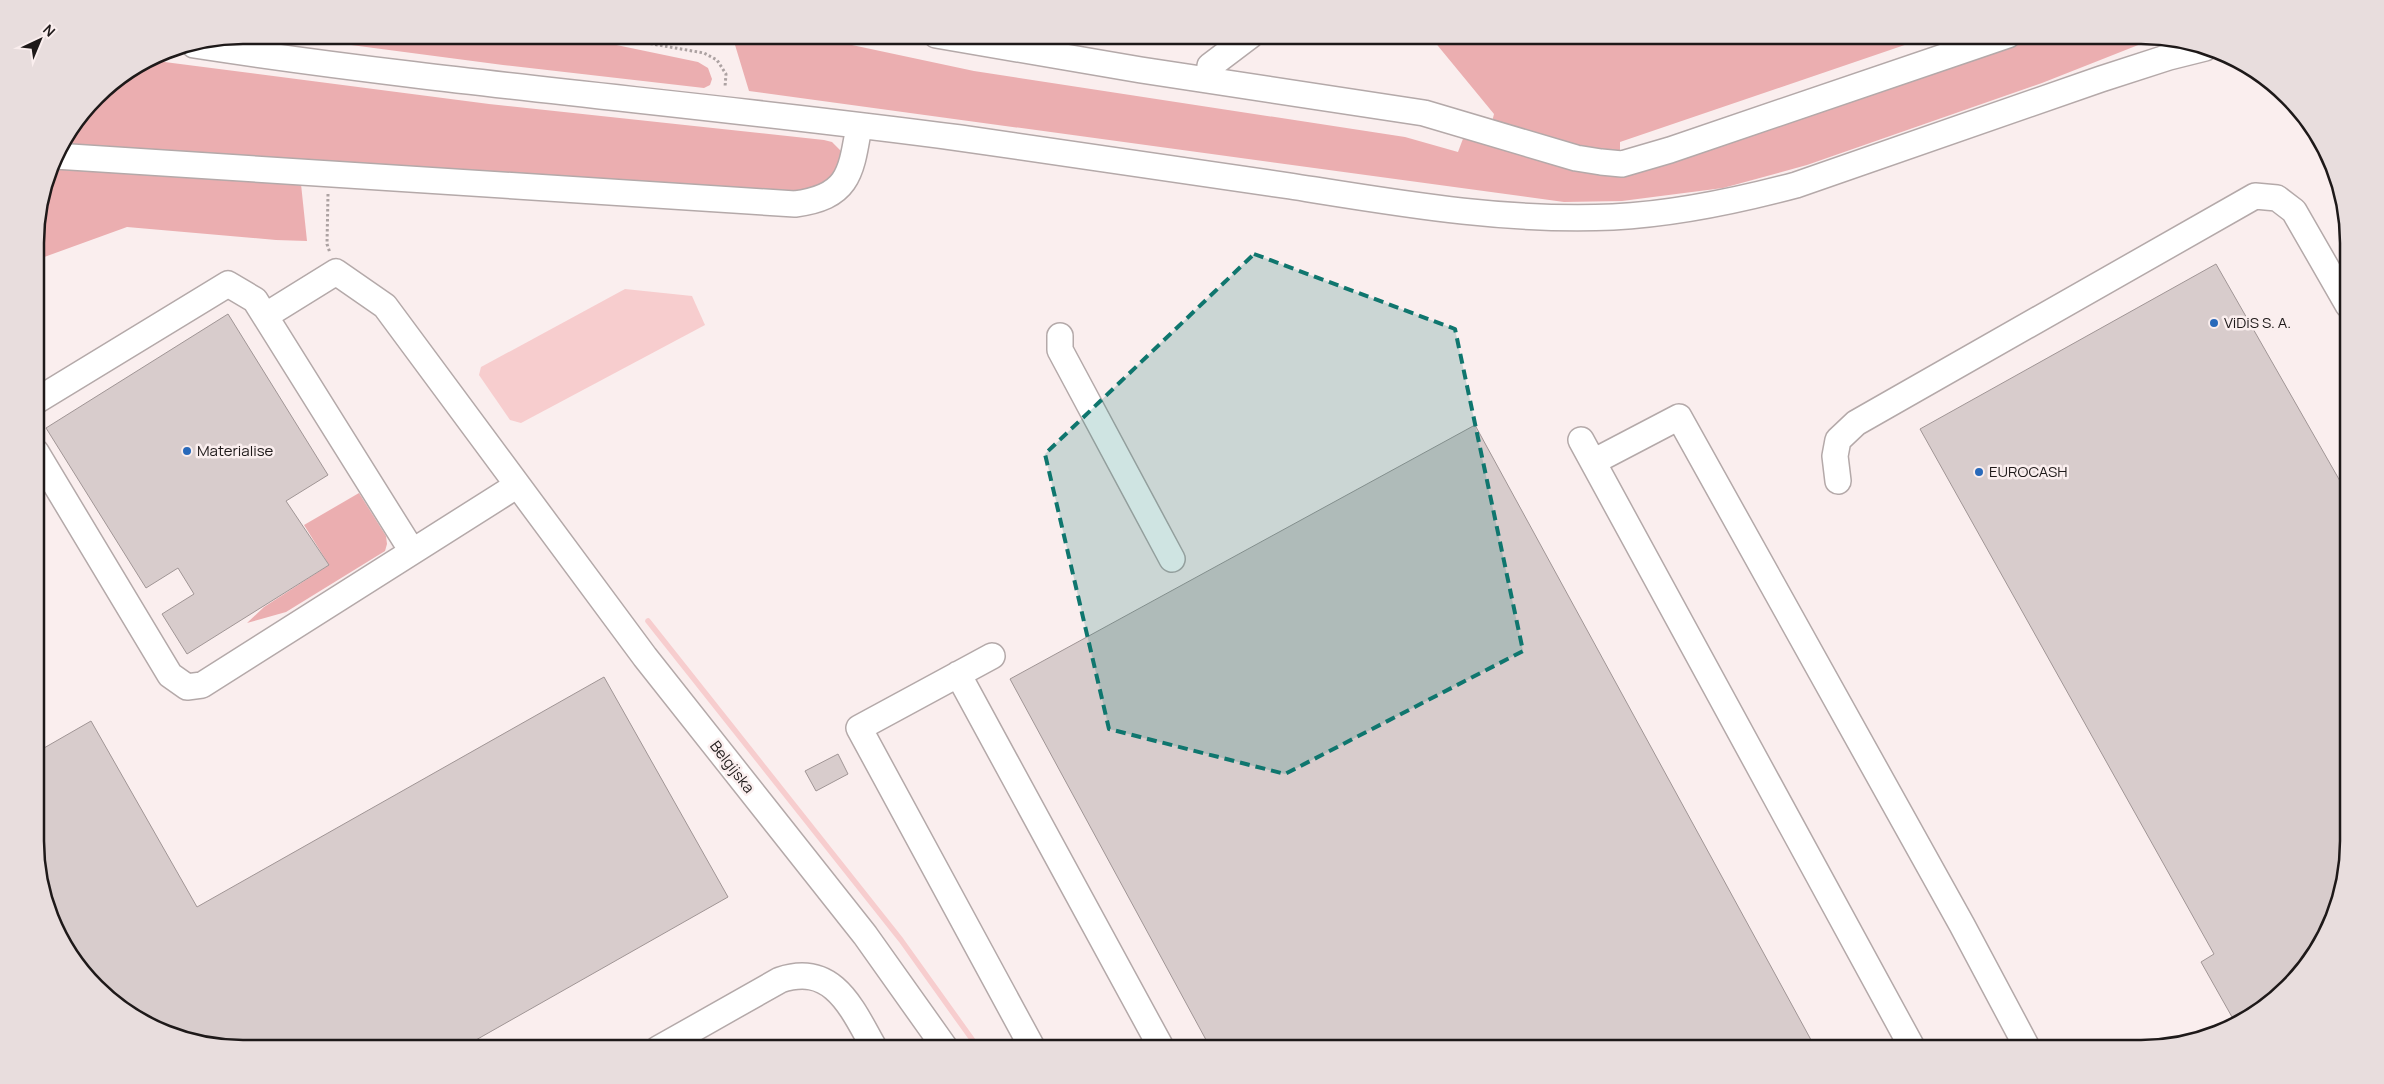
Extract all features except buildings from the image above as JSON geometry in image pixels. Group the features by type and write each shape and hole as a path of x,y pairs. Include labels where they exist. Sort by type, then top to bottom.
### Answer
{"street":[{"path":"990,44 1424,113 1576,158 1622,164 1670,150 1982,44"},
{"path":"1208,80 1210,66 1238,44"},
{"path":"209,47 394,72 962,138 1478,213 1520,217 1615,217 1701,207 1796,185 2101,79 2169,56 2192,51"},
{"path":"63,157 795,204 814,201 832,193 845,182 852,165 859,126"},
{"path":"1838,481 1835,456 1838,440 1856,423 2255,196 2276,198 2294,211 2340,291"},
{"path":"265,316 336,272"},
{"name":"Belgijska","path":"336,272 385,306 516,486 645,657 865,935 940,1040"},
{"path":"44,396 228,284 255,300 412,551"},
{"path":"1060,336 1060,350 1172,559"},
{"path":"1593,462 1679,417 1952,907 2023,1040"},
{"path":"1581,440 1908,1040"},
{"path":"44,465 170,675 187,687 202,685 516,486"},
{"path":"992,656 859,728 1028,1040"},
{"path":"958,674 1157,1040"},
{"path":"674,1040 780,980 796,975 807,975 823,980 837,989 852,1009 870,1040"}],"path":[{"path":"650,44 704,54 717,60 726,74 723,110"},
{"path":"328,174 328,244 336,272"}],"highlighted area":[{"path":"1254,254 1455,329 1523,651 1285,774 1109,729 1045,454"}],"shaded area":[{"path":"343,44 612,44 698,62 708,68 712,79 710,85 704,88 503,65"},
{"path":"735,44 847,44 974,71 1405,137 1458,152 1464,136 1582,172 1620,176 2018,44 2141,44 2042,83 1807,165 1723,188 1622,201 1564,202 749,91"},
{"path":"1436,44 1908,44 1620,142 1620,154 1603,153 1492,122 1494,114"},
{"path":"161,62 489,104 824,140 832,142 845,155 841,176 811,191 795,192 69,144 102,102 132,77"},
{"path":"59,167 301,184 307,241 276,240 127,227 44,257 45,217 54,179"},
{"path":"625,289 692,296 705,325 521,423 510,420 479,375 481,367"},
{"path":"359,493 386,536 387,544 385,551 286,612 247,623 264,607 329,565 304,525"}],"waterway":[{"path":"648,621 901,940 973,1040"}],"place":[{"name":"ViDiS S. A.","path":"2214,323"},
{"name":"Materialise","path":"187,451"},
{"name":"EUROCASH","path":"1979,472"}]}
